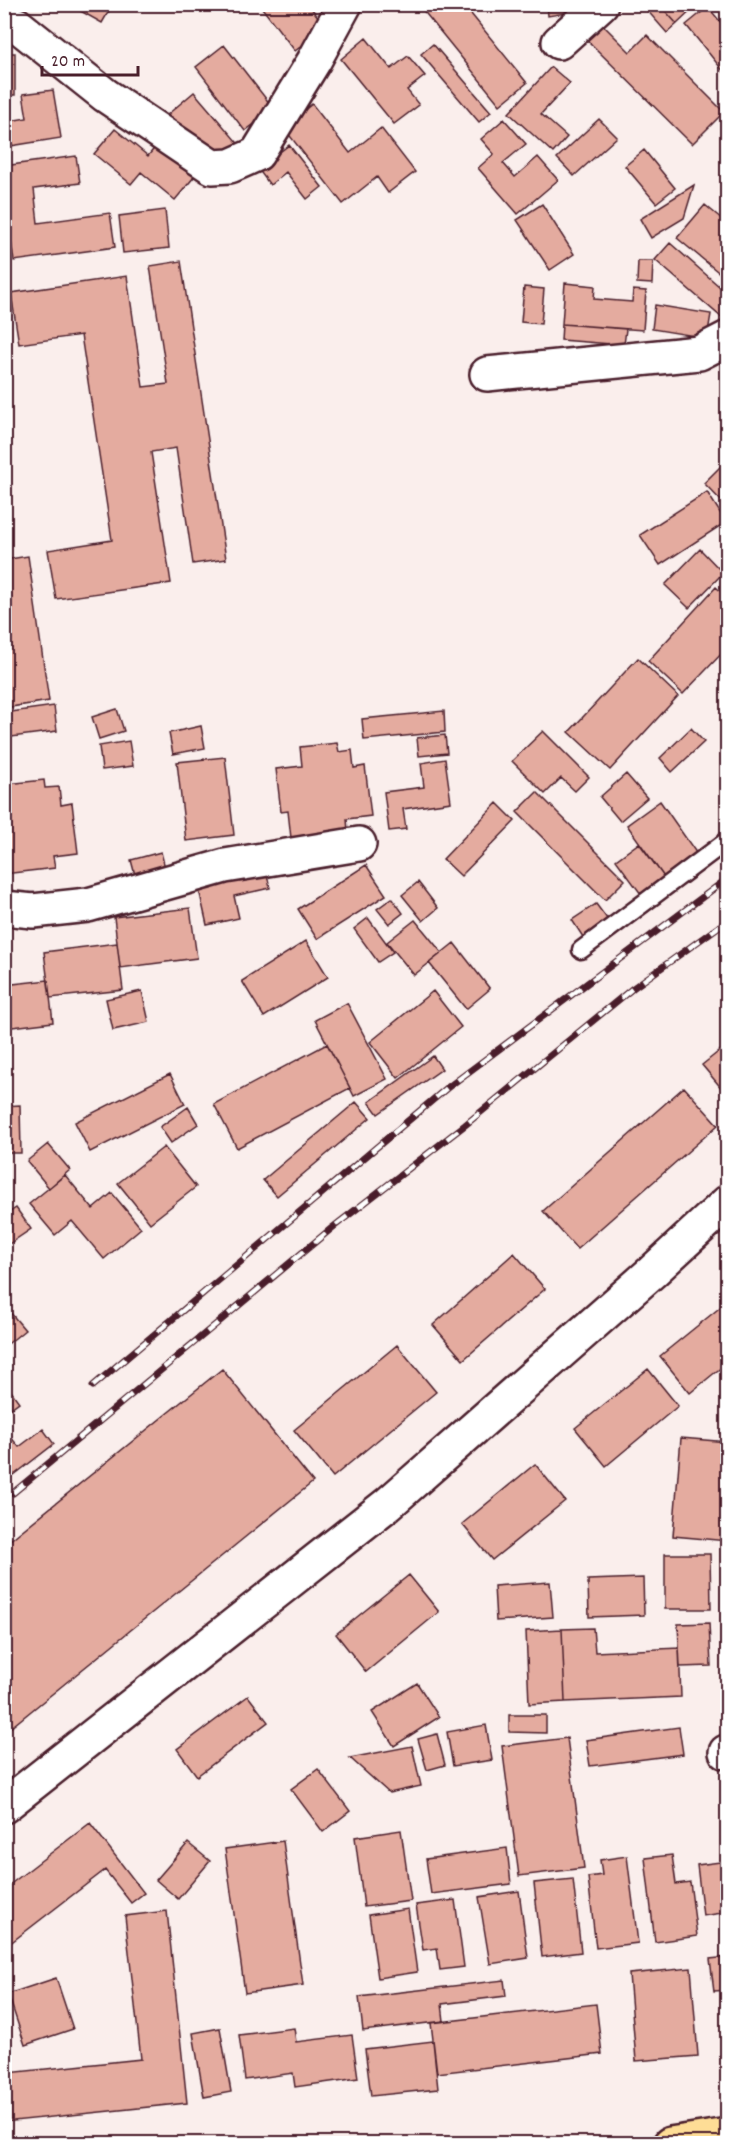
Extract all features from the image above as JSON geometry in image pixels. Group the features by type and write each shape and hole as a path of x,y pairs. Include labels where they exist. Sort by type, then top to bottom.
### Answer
{"main road":[{"path":"670,2144 728,2135"}],"street":[{"path":"4,20 17,26 105,95 212,167 230,166 257,154 314,61 345,4"},
{"path":"558,42 601,4"},
{"path":"487,374 699,352 728,338"},
{"path":"4,908 33,911 88,905 225,866 359,843"},
{"path":"4,1806 388,1504 652,1272 728,1202"}],"lane":[{"path":"581,950 728,840"}],"building":[{"path":"68,4 113,4 102,23"},
{"path":"259,4 308,4 326,27 295,51"},
{"path":"418,4 463,4 527,83 500,105"},
{"path":"547,4 565,4 566,13 548,16"},
{"path":"648,4 659,4 677,24 667,33 645,8"},
{"path":"659,4 698,4 677,24"},
{"path":"708,7 728,31 728,77 686,25"},
{"path":"602,24 630,52 647,35 724,112 692,144 587,40"},
{"path":"366,38 391,69 408,56 425,76 407,90 419,105 394,124 341,59"},
{"path":"433,44 491,112 479,122 421,54"},
{"path":"224,45 274,109 245,131 196,67"},
{"path":"4,53 15,53 15,95 4,95"},
{"path":"551,67 570,83 541,114 567,137 553,153 509,113"},
{"path":"53,90 61,138 4,147 4,122 27,118 23,94"},
{"path":"194,92 243,149 211,159 189,141 167,115"},
{"path":"312,104 350,153 381,128 415,172 388,193 377,177 343,204 283,127"},
{"path":"504,119 526,144 503,163 515,177 538,157 558,180 518,214 478,168 494,154 481,139"},
{"path":"599,119 617,137 574,176 557,158"},
{"path":"115,129 148,156 161,140 199,171 175,200 141,172 131,184 94,154"},
{"path":"289,145 322,187 307,199 286,172 270,185 258,169"},
{"path":"644,150 675,188 656,203 625,166"},
{"path":"76,156 80,183 34,189 38,223 110,213 115,247 14,261 4,192 4,166"},
{"path":"694,185 684,218 651,238 640,219"},
{"path":"542,204 574,254 550,270 517,220"},
{"path":"705,205 728,224 728,280 677,238"},
{"path":"165,210 169,248 123,253 119,216"},
{"path":"670,243 728,294 728,323 655,260"},
{"path":"181,261 226,559 193,564 176,448 151,452 171,583 56,599 48,550 112,540 81,335 19,344 11,293 127,276 143,387 168,384 150,266"},
{"path":"638,261 653,261 652,284 637,283"},
{"path":"565,283 595,286 594,299 632,302 633,290 646,291 643,330 562,324"},
{"path":"524,287 544,289 541,324 521,322"},
{"path":"655,305 711,314 707,338 652,329"},
{"path":"562,324 626,329 624,345 561,340"},
{"path":"721,466 728,472 728,508 704,483"},
{"path":"707,492 726,522 660,565 640,535"},
{"path":"700,549 723,573 689,608 665,585"},
{"path":"28,556 49,701 4,708 4,560"},
{"path":"716,587 728,598 728,647 683,694 648,661"},
{"path":"638,658 678,696 610,770 569,732"},
{"path":"54,706 57,731 4,738 4,713"},
{"path":"117,709 124,731 99,739 92,717"},
{"path":"444,711 445,732 364,740 362,719"},
{"path":"201,726 205,748 173,754 169,733"},
{"path":"691,728 704,742 672,772 660,758"},
{"path":"543,731 589,777 575,791 561,778 545,794 512,761"},
{"path":"445,735 447,753 419,756 417,738"},
{"path":"129,741 133,766 102,770 99,746"},
{"path":"337,743 339,752 352,750 354,768 365,766 371,816 347,819 348,831 291,838 288,811 281,812 276,769 302,766 300,747"},
{"path":"225,757 234,835 186,841 177,762"},
{"path":"445,759 451,802 403,809 406,829 389,831 384,792 424,787 421,763"},
{"path":"626,774 647,798 620,821 600,797"},
{"path":"44,780 45,788 59,787 61,805 72,803 78,853 53,856 55,868 4,874 4,803 9,802 7,784"},
{"path":"537,792 625,880 605,900 517,812"},
{"path":"660,801 697,854 664,877 627,825"},
{"path":"497,803 515,821 461,876 443,859"},
{"path":"639,843 664,877 641,894 616,860"},
{"path":"161,852 165,868 135,875 131,860"},
{"path":"366,865 386,895 317,939 298,909"},
{"path":"266,870 270,888 234,896 239,918 207,925 198,885"},
{"path":"418,882 438,908 423,921 402,895"},
{"path":"392,898 403,913 389,924 377,909"},
{"path":"596,904 608,920 583,937 572,920"},
{"path":"190,908 197,958 120,968 114,917"},
{"path":"368,918 393,952 378,962 354,929"},
{"path":"415,920 442,953 414,975 387,942"},
{"path":"306,941 328,977 264,1017 242,981"},
{"path":"117,943 123,990 50,998 44,952"},
{"path":"454,943 490,989 466,1009 429,963"},
{"path":"48,980 53,1022 4,1028 4,985"},
{"path":"142,991 149,1022 113,1030 106,999"},
{"path":"433,991 461,1027 398,1078 370,1042"},
{"path":"347,1003 387,1079 354,1096 315,1020"},
{"path":"327,1044 350,1088 237,1148 214,1104"},
{"path":"728,1044 728,1096 702,1065"},
{"path":"433,1056 442,1069 378,1114 369,1102"},
{"path":"170,1074 185,1104 90,1152 75,1122"},
{"path":"684,1087 718,1125 577,1249 543,1211"},
{"path":"356,1102 370,1118 277,1196 263,1180"},
{"path":"20,1105 21,1153 4,1153 4,1106"},
{"path":"188,1107 198,1124 171,1143 160,1127"},
{"path":"48,1144 70,1170 49,1188 27,1161"},
{"path":"164,1147 196,1187 150,1223 118,1183"},
{"path":"65,1175 93,1209 112,1193 141,1228 104,1259 72,1221 55,1235 29,1204"},
{"path":"16,1208 31,1229 6,1246 4,1216"},
{"path":"514,1253 545,1289 463,1360 433,1325"},
{"path":"728,1301 728,1362 690,1393 660,1356"},
{"path":"4,1305 25,1330 4,1347"},
{"path":"397,1345 436,1392 333,1477 294,1430"},
{"path":"222,1369 313,1482 4,1733 4,1545"},
{"path":"648,1369 678,1406 606,1466 575,1428"},
{"path":"8,1387 19,1402 4,1413 4,1390"},
{"path":"4,1429 19,1447 43,1429 54,1444 14,1475 4,1463"},
{"path":"681,1438 728,1442 728,1541 673,1536"},
{"path":"535,1464 565,1501 492,1560 462,1524"},
{"path":"665,1554 710,1554 711,1609 665,1609"},
{"path":"409,1575 439,1612 366,1672 336,1634"},
{"path":"643,1578 644,1615 589,1617 588,1580"},
{"path":"550,1582 553,1617 496,1621 494,1586"},
{"path":"709,1623 711,1666 680,1667 678,1624"},
{"path":"593,1628 595,1652 679,1648 681,1697 565,1702 562,1629"},
{"path":"562,1629 565,1702 529,1704 526,1631"},
{"path":"417,1683 439,1717 394,1746 372,1712"},
{"path":"248,1696 268,1722 197,1776 177,1749"},
{"path":"509,1715 546,1715 546,1733 509,1732"},
{"path":"486,1725 492,1760 453,1766 447,1732"},
{"path":"679,1727 683,1754 590,1766 586,1740"},
{"path":"437,1734 445,1765 427,1770 418,1739"},
{"path":"567,1738 584,1868 519,1876 502,1746"},
{"path":"412,1746 421,1786 389,1793 350,1758"},
{"path":"318,1769 350,1811 323,1832 291,1789"},
{"path":"90,1823 144,1893 131,1903 105,1870 4,1948 4,1889"},
{"path":"401,1830 411,1901 364,1907 355,1837"},
{"path":"283,1841 303,1985 245,1993 225,1849"},
{"path":"188,1843 210,1861 178,1899 156,1880"},
{"path":"507,1848 511,1884 431,1894 426,1859"},
{"path":"672,1855 676,1884 690,1882 697,1936 655,1942 645,1858"},
{"path":"627,1856 638,1943 596,1948 588,1877 602,1875 600,1860"},
{"path":"728,1861 728,1912 703,1916 697,1865"},
{"path":"573,1879 581,1952 542,1957 534,1883"},
{"path":"519,1891 528,1958 490,1964 479,1897"},
{"path":"455,1900 464,1967 440,1970 437,1948 423,1950 416,1905"},
{"path":"408,1909 417,1972 378,1978 369,1915"},
{"path":"167,1911 187,2103 4,2122 4,2059 8,2073 141,2059 125,1916"},
{"path":"728,1957 728,1990 714,1991 710,1959"},
{"path":"691,1968 698,2056 636,2061 629,1974"},
{"path":"56,1978 73,2029 25,2045 8,1994"},
{"path":"504,1980 506,1996 442,2004 444,2021 363,2031 359,1997"},
{"path":"596,2004 602,2054 437,2073 431,2023"},
{"path":"220,2028 231,2092 204,2097 193,2033"},
{"path":"294,2028 296,2042 352,2035 358,2078 295,2087 293,2073 245,2080 239,2035"},
{"path":"433,2041 438,2089 371,2096 365,2049"}],"railway":[{"path":"93,1386 447,1088 728,878"},
{"path":"13,1493 332,1228 465,1125 633,988 728,920"}]}
